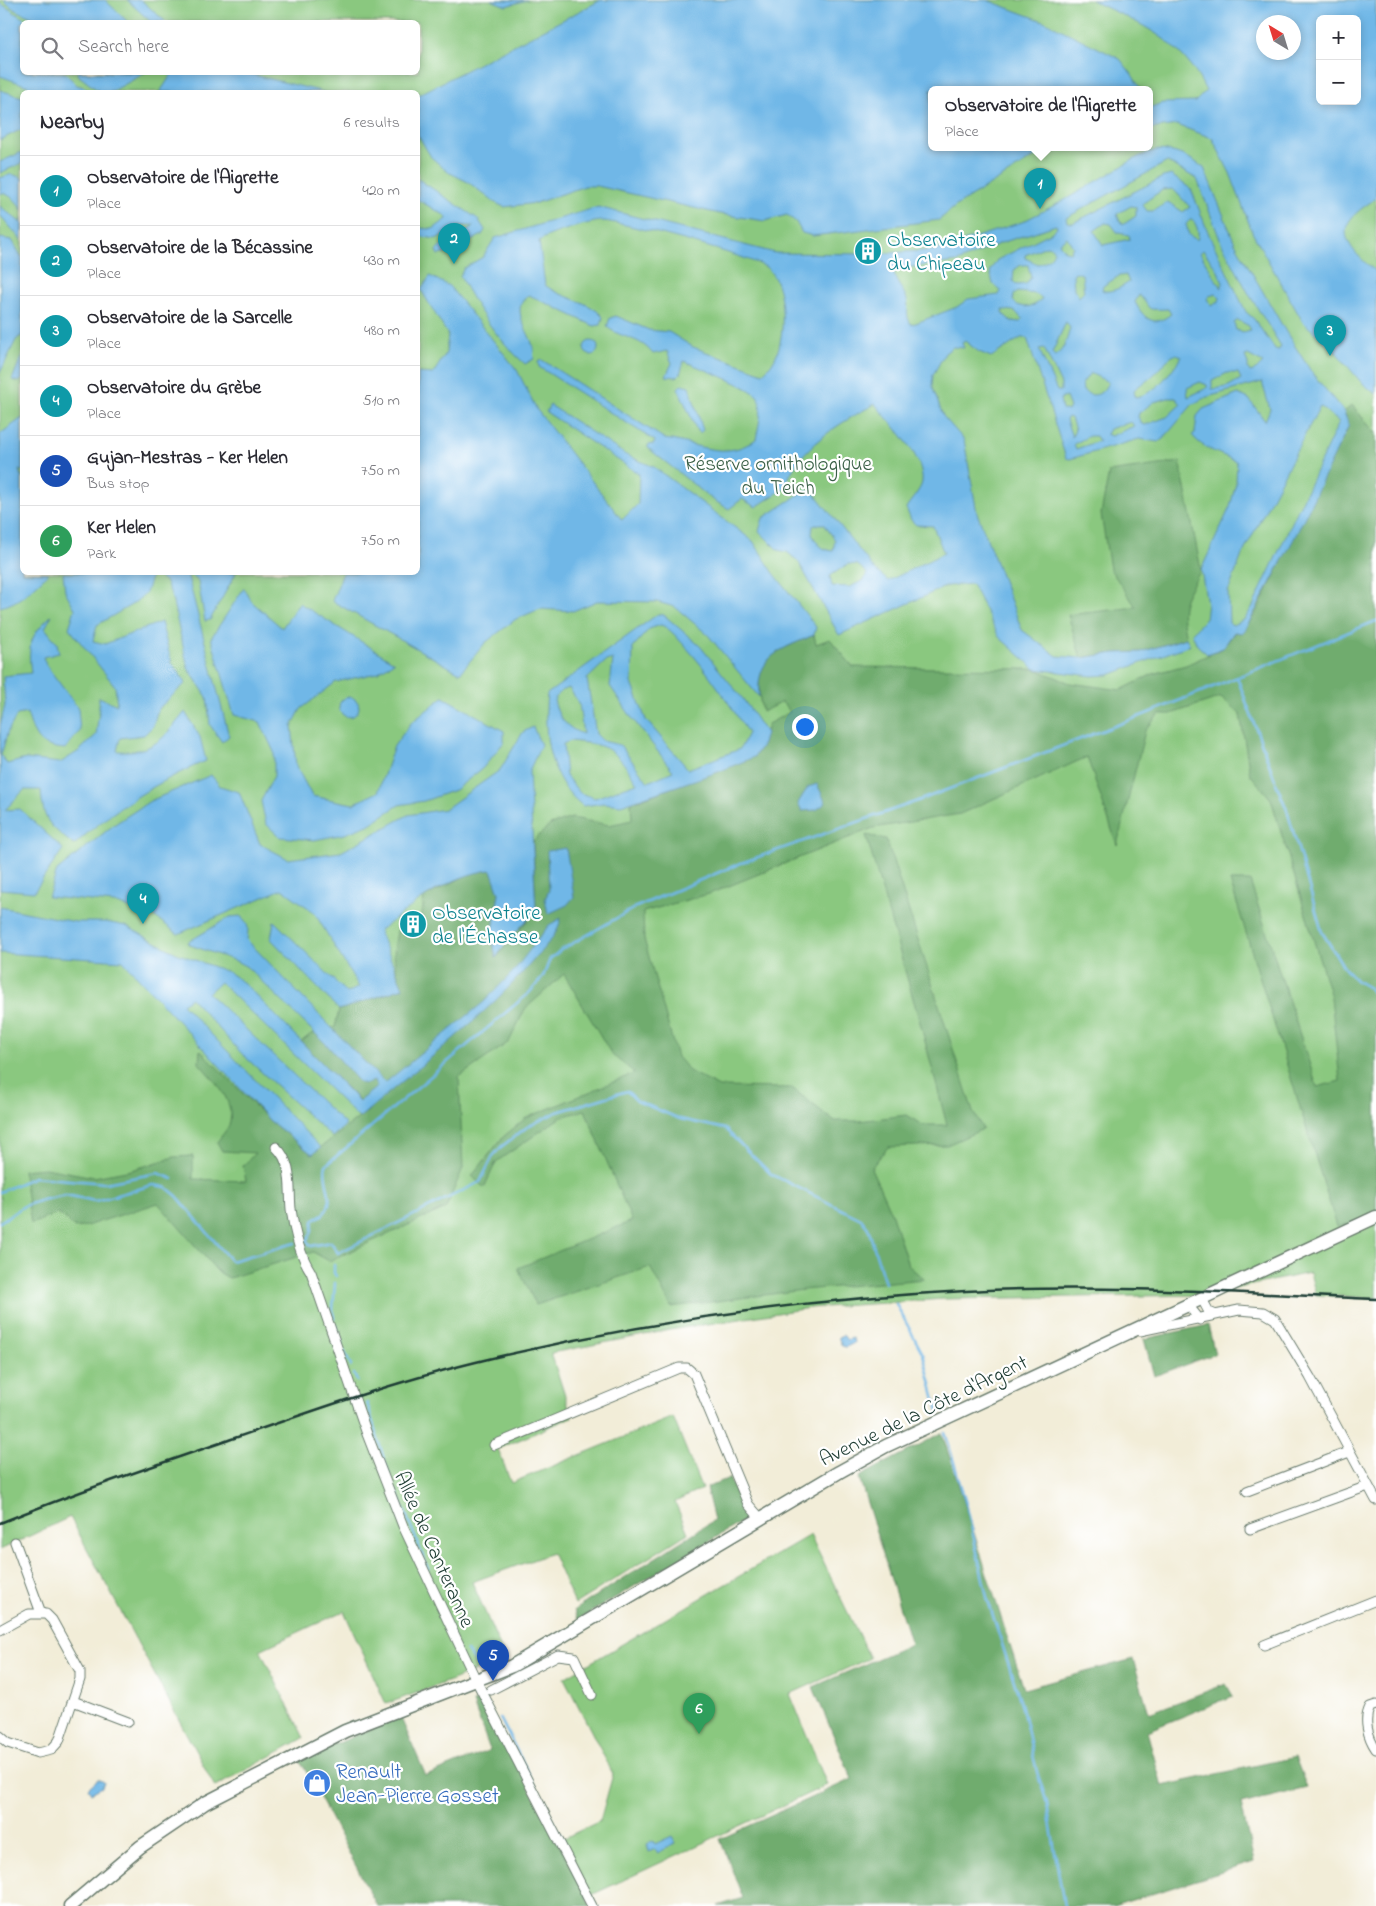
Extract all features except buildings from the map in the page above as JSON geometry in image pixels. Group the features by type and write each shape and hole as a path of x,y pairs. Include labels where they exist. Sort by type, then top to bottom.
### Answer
{"main road":[{"name":"Avenue de la Côte d'Argent","path":"70,1906 140,1847 182,1817 222,1794 345,1731 512,1666 886,1446 1376,1217"}],"street":[{"name":"Allée de Canteranne","path":"276,1147 286,1160 292,1212 305,1262 311,1272 387,1490 434,1595 592,1906"},
{"path":"1202,1299 1209,1312 1216,1315"},
{"path":"1188,1306 1200,1320"},
{"path":"1130,1333 1200,1320 1239,1310 1270,1314 1275,1319 1310,1378 1376,1500"},
{"path":"494,1445 679,1368 687,1368 694,1374 749,1506 761,1519"},
{"path":"1247,1491 1349,1452"},
{"path":"1250,1529 1368,1486"},
{"path":"0,1736 8,1743 38,1753 51,1750 59,1741 80,1679 77,1662 52,1620 41,1613 14,1542"},
{"path":"1264,1646 1376,1600"},
{"path":"0,1630 29,1614 41,1613"},
{"path":"551,1644 558,1655"},
{"path":"491,1690 558,1655 574,1657 592,1695"},
{"path":"73,1701 128,1722"},
{"path":"1376,1705 1370,1707 1366,1724 1376,1749"}],"green space":[{"name":"Réserve ornithologique du Teich","path":"0,0 1376,0 1376,1298 1316,1295 1310,1273 1204,1295 944,1299 809,1308 670,1330 551,1353 572,1417 498,1449 511,1483 673,1417 702,1489 675,1502 688,1533 575,1604 552,1553 472,1582 505,1658 386,1704 344,1611 260,1650 304,1738 215,1787 70,1517 0,1550"},
{"path":"1352,405 1376,434 1376,1215 1337,1227 1230,881 1250,881 1317,1087 1340,1081 1331,997 1271,799 1250,774 1240,714 1221,697 1171,714 1159,714 1145,731 1117,845 1087,757 960,814 873,828 709,894 643,912 644,939 677,1057 689,1071 719,1087 792,1088 834,1121 859,1121 907,1115 922,1125 947,1125 921,1026 866,835 886,839 973,1112 983,1129 947,1145 888,1147 871,1168 892,1215 908,1265 924,1279 803,1290 671,1307 650,1267 536,1305 518,1268 632,1221 585,1110 561,1117 496,1162 484,1188 472,1176 503,1137 526,1118 635,1073 612,1055 564,974 525,1009 509,1042 459,1077 463,1168 446,1208 329,1261 313,1252 229,1278 218,1272 158,1203 83,1227 75,1228 58,1213 31,1224 23,1170 45,1168 94,1177 132,1170 174,1157 193,1156 193,1179 246,1181 243,1166 255,1153 222,1151 217,1142 230,1122 229,1105 216,1082 199,1063 200,1050 270,1121 312,1154 369,1110 301,1042 311,1034 335,1027 339,1010 403,988 396,971 394,956 399,923 409,933 421,922 424,897 473,872 492,870 499,893 492,937 496,958 536,910 533,841 550,825 572,818 609,825 632,820 631,803 754,757 763,744 768,724 790,712 782,702 762,712 759,694 759,680 762,669 767,661 785,648 814,635 816,644 830,639 853,667 1035,669 1070,683 1121,690 1153,674 1186,665 1223,648 1235,632 1242,633 1257,611 1349,425 1344,412"},
{"path":"1180,462 1201,570 1184,602 1183,616 1186,638 1141,652 1115,653 1081,658 1068,615 1136,607 1110,569 1101,514 1109,472"},
{"path":"1208,1325 1215,1354 1154,1376 1144,1339"},
{"path":"942,1433 1024,1689 1133,1659 1149,1713 1226,1684 1233,1696 1147,1731 1162,1786 1295,1757 1307,1788 1241,1804 1254,1862 1113,1906 718,1906 743,1898 720,1839 852,1779 813,1687 911,1644 859,1477"},
{"path":"729,1478 748,1518 578,1620 574,1610 714,1520 706,1488"},
{"path":"810,1535 870,1658 790,1694 827,1785 572,1904 545,1847 600,1821 613,1774 564,1678"},
{"path":"484,1700 591,1906 377,1906 300,1760 400,1716 426,1776 490,1750 473,1703"}],"water":[{"path":"3,0 105,0 126,20 38,20 15,10"},
{"path":"127,0 141,0 164,20 149,20"},
{"path":"491,0 527,0 506,6"},
{"path":"601,0 987,0 1046,22 1120,59 1139,86 928,86 928,151 1044,151 956,206 939,220 813,236 802,233 796,222 787,215 765,221 720,214 597,186 585,186 536,203 504,207 494,202 468,182 448,172 431,157 420,138 420,94"},
{"path":"1091,0 1376,0 1376,198 1352,218 1346,232 1347,239 1355,252 1376,271 1376,394 1361,382 1335,351 1303,322 1253,234 1230,173 1212,138 1177,125 1153,128 1153,106 1162,103 1195,102 1206,91 1196,73 1184,58 1172,45 1158,35"},
{"path":"0,3 26,20 20,20 20,75 67,75 77,85 87,90 31,90 28,86 0,76"},
{"path":"141,75 115,90 97,90 79,76"},
{"path":"171,75 254,75 316,90 161,90"},
{"path":"0,90 20,96 20,130 0,140"},
{"path":"1156,150 1169,151 1187,157 1204,168 1235,243 1286,332 1312,373 1344,412 1349,425 1296,535 1245,630 1242,633 1234,632 1223,648 1207,654 1197,645 1192,633 1205,619 1207,603 1201,570 1230,507 1236,483 1237,462 1207,448 1192,435 1195,433 1197,416 1203,409 1238,394 1249,399 1265,421 1270,409 1262,382 1207,397 1193,404 1163,439 1158,442 1139,439 1070,459 1066,458 1027,338 1021,338 991,357 979,352 965,341 962,343 964,348 953,347 945,353 933,375 932,386 943,416 964,440 977,513 1022,630 1057,656 1081,658 1115,653 1141,652 1186,638 1190,645 1109,675 1092,676 1035,669 999,637 972,584 947,586 839,635 798,561 787,552 778,550 759,531 763,518 806,490 815,494 875,570 888,581 944,553 933,526 916,525 911,520 906,508 918,492 922,482 918,462 905,440 875,404 834,428 809,449 791,474 785,488 756,507 742,499 729,509 713,500 648,448 648,445 654,444 655,441 539,367 538,362 542,360 665,439 722,450 745,446 756,439 761,412 760,401 754,393 736,383 684,361 680,374 677,377 666,376 672,363 667,351 653,354 648,348 637,341 607,327 610,318 616,316 649,330 669,332 693,347 763,373 772,364 777,353 782,329 781,297 776,281 767,268 758,263 688,241 603,221 580,225 551,235 539,241 545,285 559,294 591,307 603,317 601,325 594,326 529,295 520,307 520,313 533,347 534,359 525,364 488,323 460,276 464,268 483,257 495,238 598,207 775,253 869,254 936,250 1022,222 1063,201 1138,157","holes":["1167,162 1197,179 1221,242 1250,296 1281,346 1279,350 1275,349 1254,319 1246,312 1210,237 1191,189 1171,175 1163,177 1073,223 1067,222 1066,218","1173,189 1190,207 1183,212 1168,202 1153,211 1147,211 1142,204 1162,190","1131,206 1136,207 1136,216 1124,224 1120,222 1117,214","1190,220 1193,220 1196,225 1197,240 1189,235 1186,224","1105,223 1111,224 1118,233 1129,235 1130,239 1103,245 1094,231","1056,225 1057,227 1052,232 997,260 990,271 993,284 1001,291 999,295 968,299 957,307 916,323 911,324 909,321 907,300 894,274 894,269 957,262 1001,243","1067,237 1073,247 1070,252 1065,251 1059,243","1046,246 1051,247 1054,251 1048,259 1038,264 1025,258 1025,255","1203,250 1217,269 1223,283 1221,288 1200,253","1021,265 1028,265 1031,277 1026,284 1017,285 1013,281 1014,270","1075,272 1082,274 1084,292 1079,297 1074,289 1073,275","1126,275 1129,282 1116,289 1102,290 1103,286 1119,276","1018,292 1036,294 1042,298 1032,306 1020,306 1013,301 1014,294","1216,294 1220,298 1212,306 1207,299 1209,296","1139,295 1149,308 1168,309 1171,314 1155,321 1146,317 1135,302","1003,310 1014,311 1023,319 1020,322 1011,321 1003,314","1238,320 1249,326 1250,330 1244,332 1236,330 1234,323","1066,322 1070,328 1061,350 1055,356 1052,353","1044,348 1061,384 1061,391 1057,391 1039,349","1176,354 1182,356 1156,387 1150,392 1135,397 1134,390 1153,375 1168,359","1248,355 1263,363 1256,370 1250,372 1245,356","1090,373 1108,382 1104,390 1098,394 1091,395 1083,391 1082,384","1227,373 1238,373 1241,379 1227,387 1212,389 1212,381","1200,382 1207,385 1207,388 1188,397 1187,388","1066,397 1070,407 1068,411 1062,409 1060,399","1176,398 1181,404 1167,417 1145,425 1142,424 1138,417 1139,413 1154,402","1320,406 1339,422 1253,606 1245,619 1233,625 1229,623 1228,592 1242,555","1068,417 1071,418 1075,430 1072,437 1066,420","1131,422 1134,426 1111,436 1106,434 1109,429","1089,436 1096,436 1099,441 1076,449 1074,444","824,524 835,540 833,551 822,548 812,534 813,526","848,564 858,565 867,573 864,580 850,587 832,586 830,576"]},
{"path":"20,153 20,164 0,173 0,162"},
{"path":"12,174 20,177 20,207 14,199 0,193 0,178"},
{"path":"420,180 478,219 485,230 482,235 449,253 438,255 436,251 438,248 474,226 459,226 436,239 420,236 420,228 433,229 447,219 446,216 420,201"},
{"path":"0,206 20,222 20,239 0,215"},
{"path":"0,238 12,240 20,254 20,337 16,340 0,373"},
{"path":"430,276 449,286 517,370 537,410 622,520 638,504 639,474 546,412 550,405 626,455 654,467 753,541 773,572 816,627 814,635 781,650 766,663 759,683 759,697 708,635 675,607 657,602 597,601 573,611 540,609 516,619 485,643 460,673 332,601 342,575 420,575 420,373 433,374 446,353 448,335 421,290"},
{"path":"591,341 596,343 598,348 596,353 591,355 586,353 584,348 586,343"},
{"path":"20,360 20,381 12,380"},
{"path":"682,384 689,386 703,430 700,433 697,431 678,388"},
{"path":"20,419 20,575 47,575 21,598 0,607 0,434"},
{"path":"63,575 152,575 146,593 133,604 97,625 93,641 105,644 161,622 172,663 186,683 158,709 153,726 144,735 120,738 117,751 140,750 149,747 164,737 185,712 200,737 206,761 136,797 74,845 49,822 43,809 41,790 24,790 5,810 20,809 63,849 34,892 0,889 0,726 5,705 3,676 31,673 30,647 32,640 39,628 52,615 45,628 57,643 59,653 43,657 46,665 78,708 80,731 65,749 48,746 38,740 27,713 17,715 8,731 1,755 7,764 26,759 60,763 79,751 96,735 99,697 117,705 115,686 69,628 75,609 65,591"},
{"path":"154,575 188,575 229,736 222,742 210,725 207,697 188,668 171,594 165,581"},
{"path":"191,575 235,575 210,620 205,621 198,581"},
{"path":"244,588 252,602 282,628 299,603 394,662 377,673 336,682 301,709 292,726 296,766 312,796 353,804 378,792 394,746 411,723 443,697 504,731 504,742 483,768 455,790 424,801 399,805 368,825 345,834 314,840 280,837 266,824 261,801 274,776 274,752 260,722 234,715 211,638"},
{"path":"658,614 664,615 700,646 743,699 766,733 763,744 754,757 718,772 621,805 604,803 583,806 562,783 550,755 546,725 547,694","holes":["661,625 668,629 693,655 710,677 748,733 740,749 688,769 646,720 632,683 633,647 649,629","613,659 610,686 673,771 648,782 620,745 603,741 596,734 587,679 606,661","569,688 579,703 583,734 572,729 560,716 554,700 561,691","570,741 595,744 611,751 623,763 637,783 595,798 580,793 566,776 563,744"]},
{"path":"349,697 356,700 359,707 356,714 349,717 342,714 339,707 342,700"},
{"path":"533,727 541,745 529,771 536,910 505,944 496,958 492,937 499,893 491,870 461,878 446,885 418,902 379,931 403,988 339,1010 271,939 274,921 347,993 359,987 314,912 282,889 178,934 154,916 114,903 48,897 57,871 115,824 150,801 211,775 220,786 239,792 260,844 288,859 341,852 408,815 445,809 500,770 523,732"},
{"path":"817,784 826,803 816,810 802,811 798,803 808,787"},
{"path":"566,848 574,897 567,905 548,914 545,899 549,890 547,851"},
{"path":"0,907 76,922 106,922 126,926 176,953 228,972 244,983 359,1101 377,1087 374,1080 366,1084 360,1083 328,1046 247,967 236,961 190,945 188,942 230,917 240,916 247,924 247,940 385,1083 484,1002 513,972 549,925 561,918 555,934 548,943 496,1000 474,1021 359,1118 220,982 208,993 346,1125 332,1137 243,1055 191,998 182,1004 321,1148 312,1154 270,1121 123,961 0,953"},
{"path":"843,1335 847,1340 853,1338 854,1343 846,1347 842,1346 838,1337"},
{"path":"98,1779 104,1782 102,1787 91,1793 88,1788"},
{"path":"672,1836 676,1844 657,1853 655,1849 649,1852 647,1844 653,1841 655,1844"}],"waterway":[{"path":"301,1242 309,1237 312,1232 313,1221 322,1215 329,1203 326,1165 530,992 543,977 550,959 561,950 636,907 741,863 915,802 1146,714 1376,621"},
{"path":"1237,677 1275,780"},
{"path":"1276,783 1287,810 1322,932 1345,969 1357,981 1369,988 1376,998"},
{"path":"306,1240 311,1246 331,1242 338,1253 480,1182 493,1156 501,1147 527,1127 557,1112 627,1091 637,1101 680,1119 725,1129 771,1174 861,1219 868,1228 885,1283"},
{"path":"0,1192 34,1177 105,1183 158,1173 173,1179"},
{"path":"0,1222 24,1206 42,1200 66,1195 95,1201 153,1185 166,1187 177,1196 231,1261 295,1243"},
{"path":"334,1265 336,1276"},
{"path":"334,1319 335,1283"},
{"path":"896,1304 923,1354 938,1411"},
{"path":"336,1326 342,1344"},
{"path":"344,1351 351,1366"},
{"path":"354,1374 357,1381"},
{"path":"367,1403 391,1482"},
{"path":"945,1432 967,1507 987,1597 1021,1703 1037,1772 1047,1803 1064,1906"},
{"path":"397,1492 428,1569"},
{"path":"467,1651 481,1670"},
{"path":"500,1718 572,1858"}],"railway":[{"path":"0,1523 141,1470 413,1379 536,1348 719,1315 842,1300 1017,1289 1171,1290 1376,1299"}],"place":[{"name":"Observatoire de l'Aigrette","path":"1040,209"},
{"name":"Observatoire du Chipeau","path":"868,251"},
{"name":"Observatoire de la Bécassine","path":"454,264"},
{"name":"Observatoire de la Sarcelle","path":"1330,356"},
{"name":"Observatoire du Grèbe","path":"143,924"},
{"name":"Observatoire de l'Échasse","path":"413,924"},
{"name":"Gujan-Mestras - Ker Helen","path":"493,1681"},
{"name":"Ker Helen","path":"699,1734"},
{"name":"Renault Jean-Pierre Gosset","path":"317,1783"}]}
